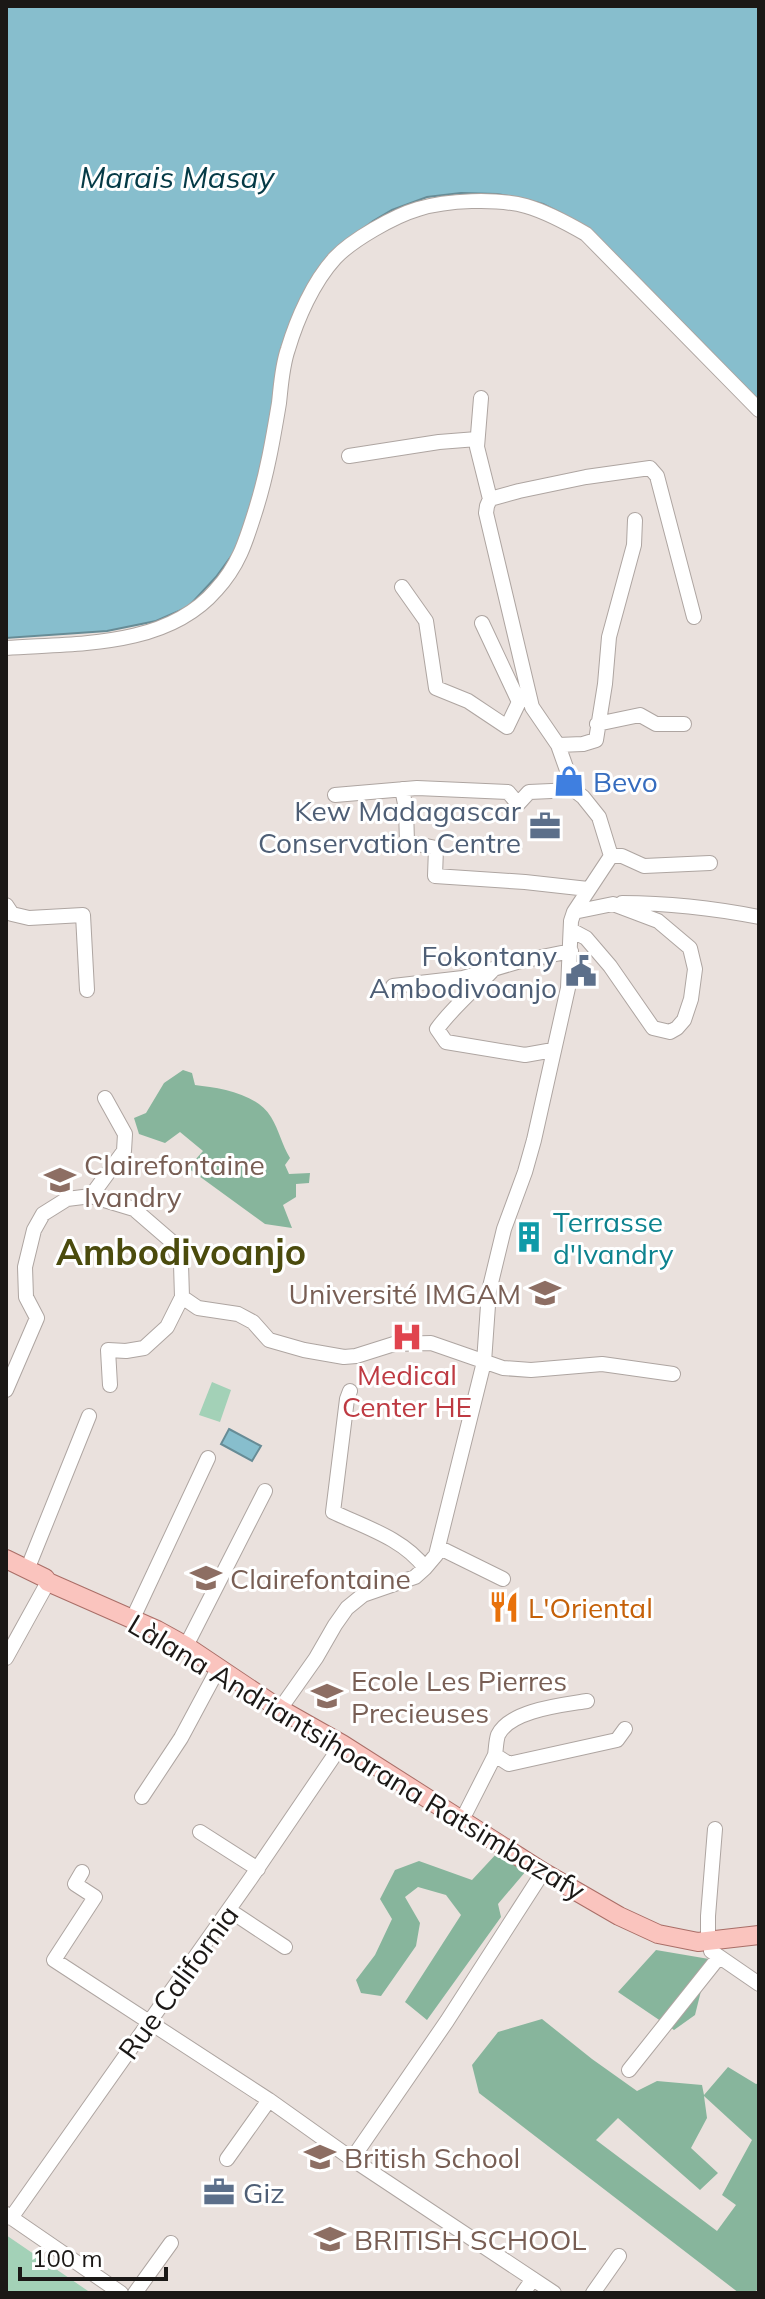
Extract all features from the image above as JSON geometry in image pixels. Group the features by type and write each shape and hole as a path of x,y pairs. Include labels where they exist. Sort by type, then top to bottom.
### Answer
{"main road":[{"name":"Làlana Andriantsihoarana Ratsimbazafy","path":"6,1559 48,1582 133,1618 186,1646 280,1709 342,1744 543,1872 619,1916 658,1934 708,1947 759,1935"}],"street":[{"path":"6,648 103,641 159,629 190,613 216,591 243,552 268,469 287,351 314,289 336,257 376,228 418,209 464,200 523,205 558,218 586,234 759,410"},
{"path":"481,398 477,447 490,499 486,513 526,705"},
{"path":"349,456 477,439"},
{"path":"490,499 616,472 642,468 654,470 694,617"},
{"path":"558,745 596,740 609,637 634,545 635,520"},
{"path":"402,587 426,621 436,688 468,701 507,727 526,705"},
{"path":"482,623 526,705 558,745 574,790 599,817 611,856"},
{"path":"597,724 640,715 656,724 684,724"},
{"path":"335,795 417,788 508,792 518,804 529,792 574,790"},
{"path":"402,789 407,842 436,848 435,876 588,889"},
{"path":"280,1709 347,1608 363,1595 415,1577 436,1555 484,1362 489,1291 504,1229 534,1140 568,988 574,912 611,856"},
{"path":"611,856 622,856 644,866 710,863"},
{"path":"574,912 613,904 651,903 706,907 759,917"},
{"path":"571,930 586,938 602,957 653,1028 670,1032 677,1028 688,1009 695,981 690,948 658,921 613,904"},
{"path":"6,905 12,914 29,918 83,915 87,990"},
{"path":"393,986 463,978 517,962 571,951"},
{"path":"492,971 450,1011 437,1029 446,1042 525,1055 553,1050"},
{"path":"91,1196 124,1151 125,1134 105,1098"},
{"path":"7,1384 37,1318 26,1297 25,1267 34,1230 43,1214 67,1199 91,1196 134,1209 171,1241 181,1264 182,1297 167,1327 144,1348 108,1350 110,1385"},
{"path":"182,1297 198,1308 238,1314 253,1322 269,1340 344,1357 394,1344 431,1343 503,1368 531,1370 602,1364 673,1374"},
{"path":"350,1391 333,1512 392,1539 417,1557 425,1568"},
{"path":"27,1570 89,1416"},
{"path":"133,1618 208,1458"},
{"path":"186,1646 265,1491"},
{"path":"438,1547 503,1579"},
{"path":"6,1658 48,1582"},
{"path":"142,1797 181,1738 218,1669"},
{"path":"462,1820 495,1755 498,1736 506,1725 532,1712 587,1701"},
{"path":"495,1755 509,1764 617,1740 625,1729"},
{"name":"Rue California","path":"8,2216 229,1910 342,1744"},
{"path":"629,2070 708,1947 715,1829"},
{"path":"200,1832 258,1869"},
{"path":"82,1872 75,1884 95,1897 54,1960 269,2100 554,2293"},
{"path":"352,2159 447,2021 543,1872"},
{"path":"229,1910 285,1947"},
{"path":"708,1947 759,1984"},
{"path":"227,2159 269,2100"},
{"path":"8,2216 121,2293"},
{"path":"135,2293 171,2243"},
{"path":"593,2293 619,2256"},
{"path":"523,2293 533,2279"}],"green space":[{"path":"183,1070 192,1073 195,1085 237,1093 256,1102 274,1122 290,1158 285,1165 289,1174 310,1173 309,1183 296,1184 296,1197 283,1205 292,1228 265,1224 188,1168 203,1151 180,1132 165,1143 139,1134 134,1118 146,1113 164,1083"},
{"path":"212,1382 231,1390 220,1422 199,1415"},
{"path":"498,1852 526,1871 498,1904 501,1917 427,2020 405,2002 461,1915 446,1895 418,1887 405,1897 420,1923 416,1946 381,1996 361,1993 356,1980 375,1955 392,1919 380,1899 395,1870 419,1861 472,1880"},
{"path":"656,1950 709,1959 695,2015 674,2030 618,1992"},
{"path":"542,2019 637,2091 657,2081 702,2085 704,2095 728,2067 759,2083 759,2289 752,2293 739,2293 479,2093 472,2065 498,2032","holes":["704,2096 752,2140 722,2195 736,2205 717,2231 596,2140 618,2118 700,2190 718,2173 691,2148 707,2118"]},
{"path":"6,2235 91,2293 6,2293"}],"water":[{"name":"Marais Masay","path":"6,6 759,6 759,403 563,214 543,204 497,194 461,193 427,197 373,221 333,252 308,293 265,462 240,544 216,577 188,607 156,621 107,631 6,638"},
{"path":"229,1429 261,1446 252,1461 221,1444"}],"place":[{"name":"Bevo","path":"569,781"},
{"name":"Kew Madagascar Conservation Centre","path":"545,826"},
{"name":"Fokontany Ambodivoanjo","path":"581,971"},
{"name":"Clairefontaine Ivandry","path":"60,1180"},
{"name":"Terrasse d'Ivandry","path":"529,1237"},
{"name":"Université IMGAM","path":"545,1293"},
{"name":"Medical Center HE","path":"407,1337"},
{"name":"Clairefontaine","path":"206,1578"},
{"name":"L'Oriental","path":"504,1607"},
{"name":"Ecole Les Pierres Precieuses","path":"327,1696"},
{"name":"British School","path":"320,2157"},
{"name":"Giz","path":"219,2192"},
{"name":"BRITISH SCHOOL","path":"330,2239"}],"district":[{"name":"Ambodivoanjo","path":"181,1251"}]}
